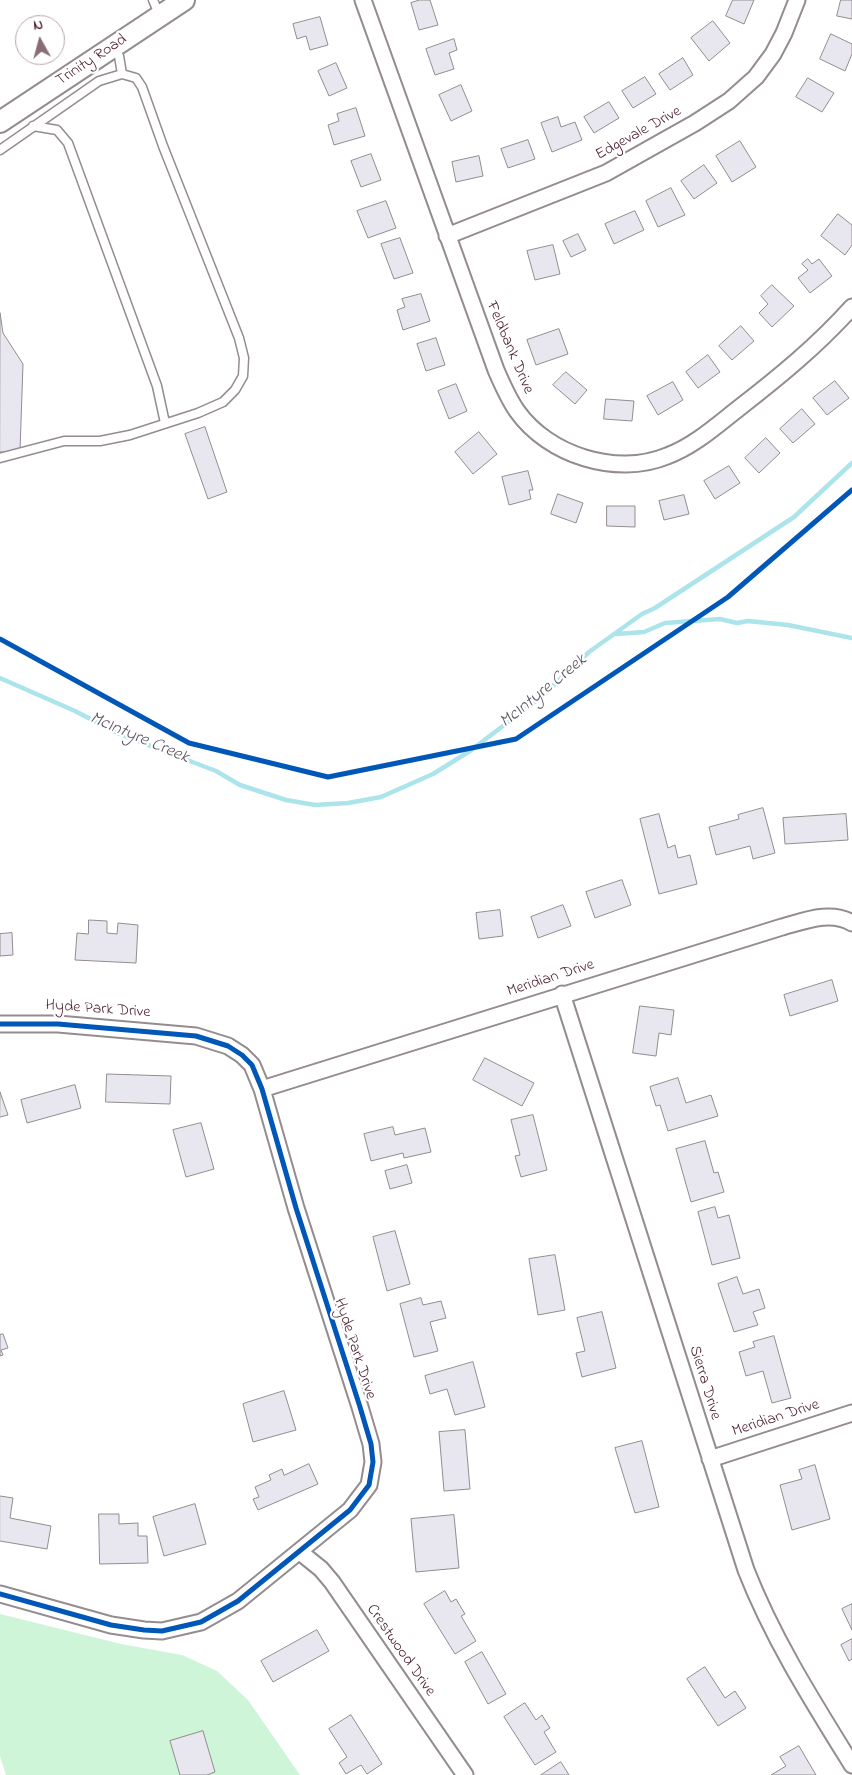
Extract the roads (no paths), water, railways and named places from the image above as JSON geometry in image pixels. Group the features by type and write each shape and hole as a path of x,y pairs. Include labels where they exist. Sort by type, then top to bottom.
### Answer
{"street":[{"name":"Trinity Road","path":"0,122 113,46 156,8 184,0"},
{"name":"Feldbank Drive","path":"362,0 496,370 518,412 536,432 553,443 589,459 634,464 665,457 681,450 705,435 769,385 806,353 852,307"},
{"name":"Edgevale Drive","path":"447,236 606,173 729,101 756,77 774,54 797,0"},
{"name":"Meridian Drive","path":"262,1089 562,994 817,918 836,916 852,923"},
{"name":"Sierra Drive","path":"562,994 746,1570 762,1610 784,1652 852,1765"},
{"name":"Hyde Park Drive","path":"0,1024 58,1024 196,1036 228,1046 242,1055 255,1071 262,1089 296,1208 360,1407 371,1444 373,1462 369,1485 362,1497 300,1552 219,1613 201,1622 178,1628 144,1630 111,1625 0,1594"},
{"name":"Meridian Drive","path":"710,1459 852,1413"},
{"name":"Crestwood Drive","path":"300,1552 321,1569 332,1582 465,1775"}],"lane":[{"path":"113,46 119,56 122,74"},
{"path":"0,150 99,81 122,74 136,78 142,87 239,338 244,358 243,376 235,390 223,402 198,414 165,423 130,436 100,441 64,441 0,458"},
{"path":"34,126 57,130 68,143 157,386 165,423"}],"waterway":[{"name":"McIntyre Creek","path":"0,678 75,711 117,733 216,771 240,785 286,800 315,805 348,803 381,797 433,774 470,751 541,697 589,652 642,614 655,608 794,517 852,463"},
{"name":"McIntyre Creek","path":"616,634 644,632 665,623 720,619 737,623 748,621 788,625 852,638"}]}
